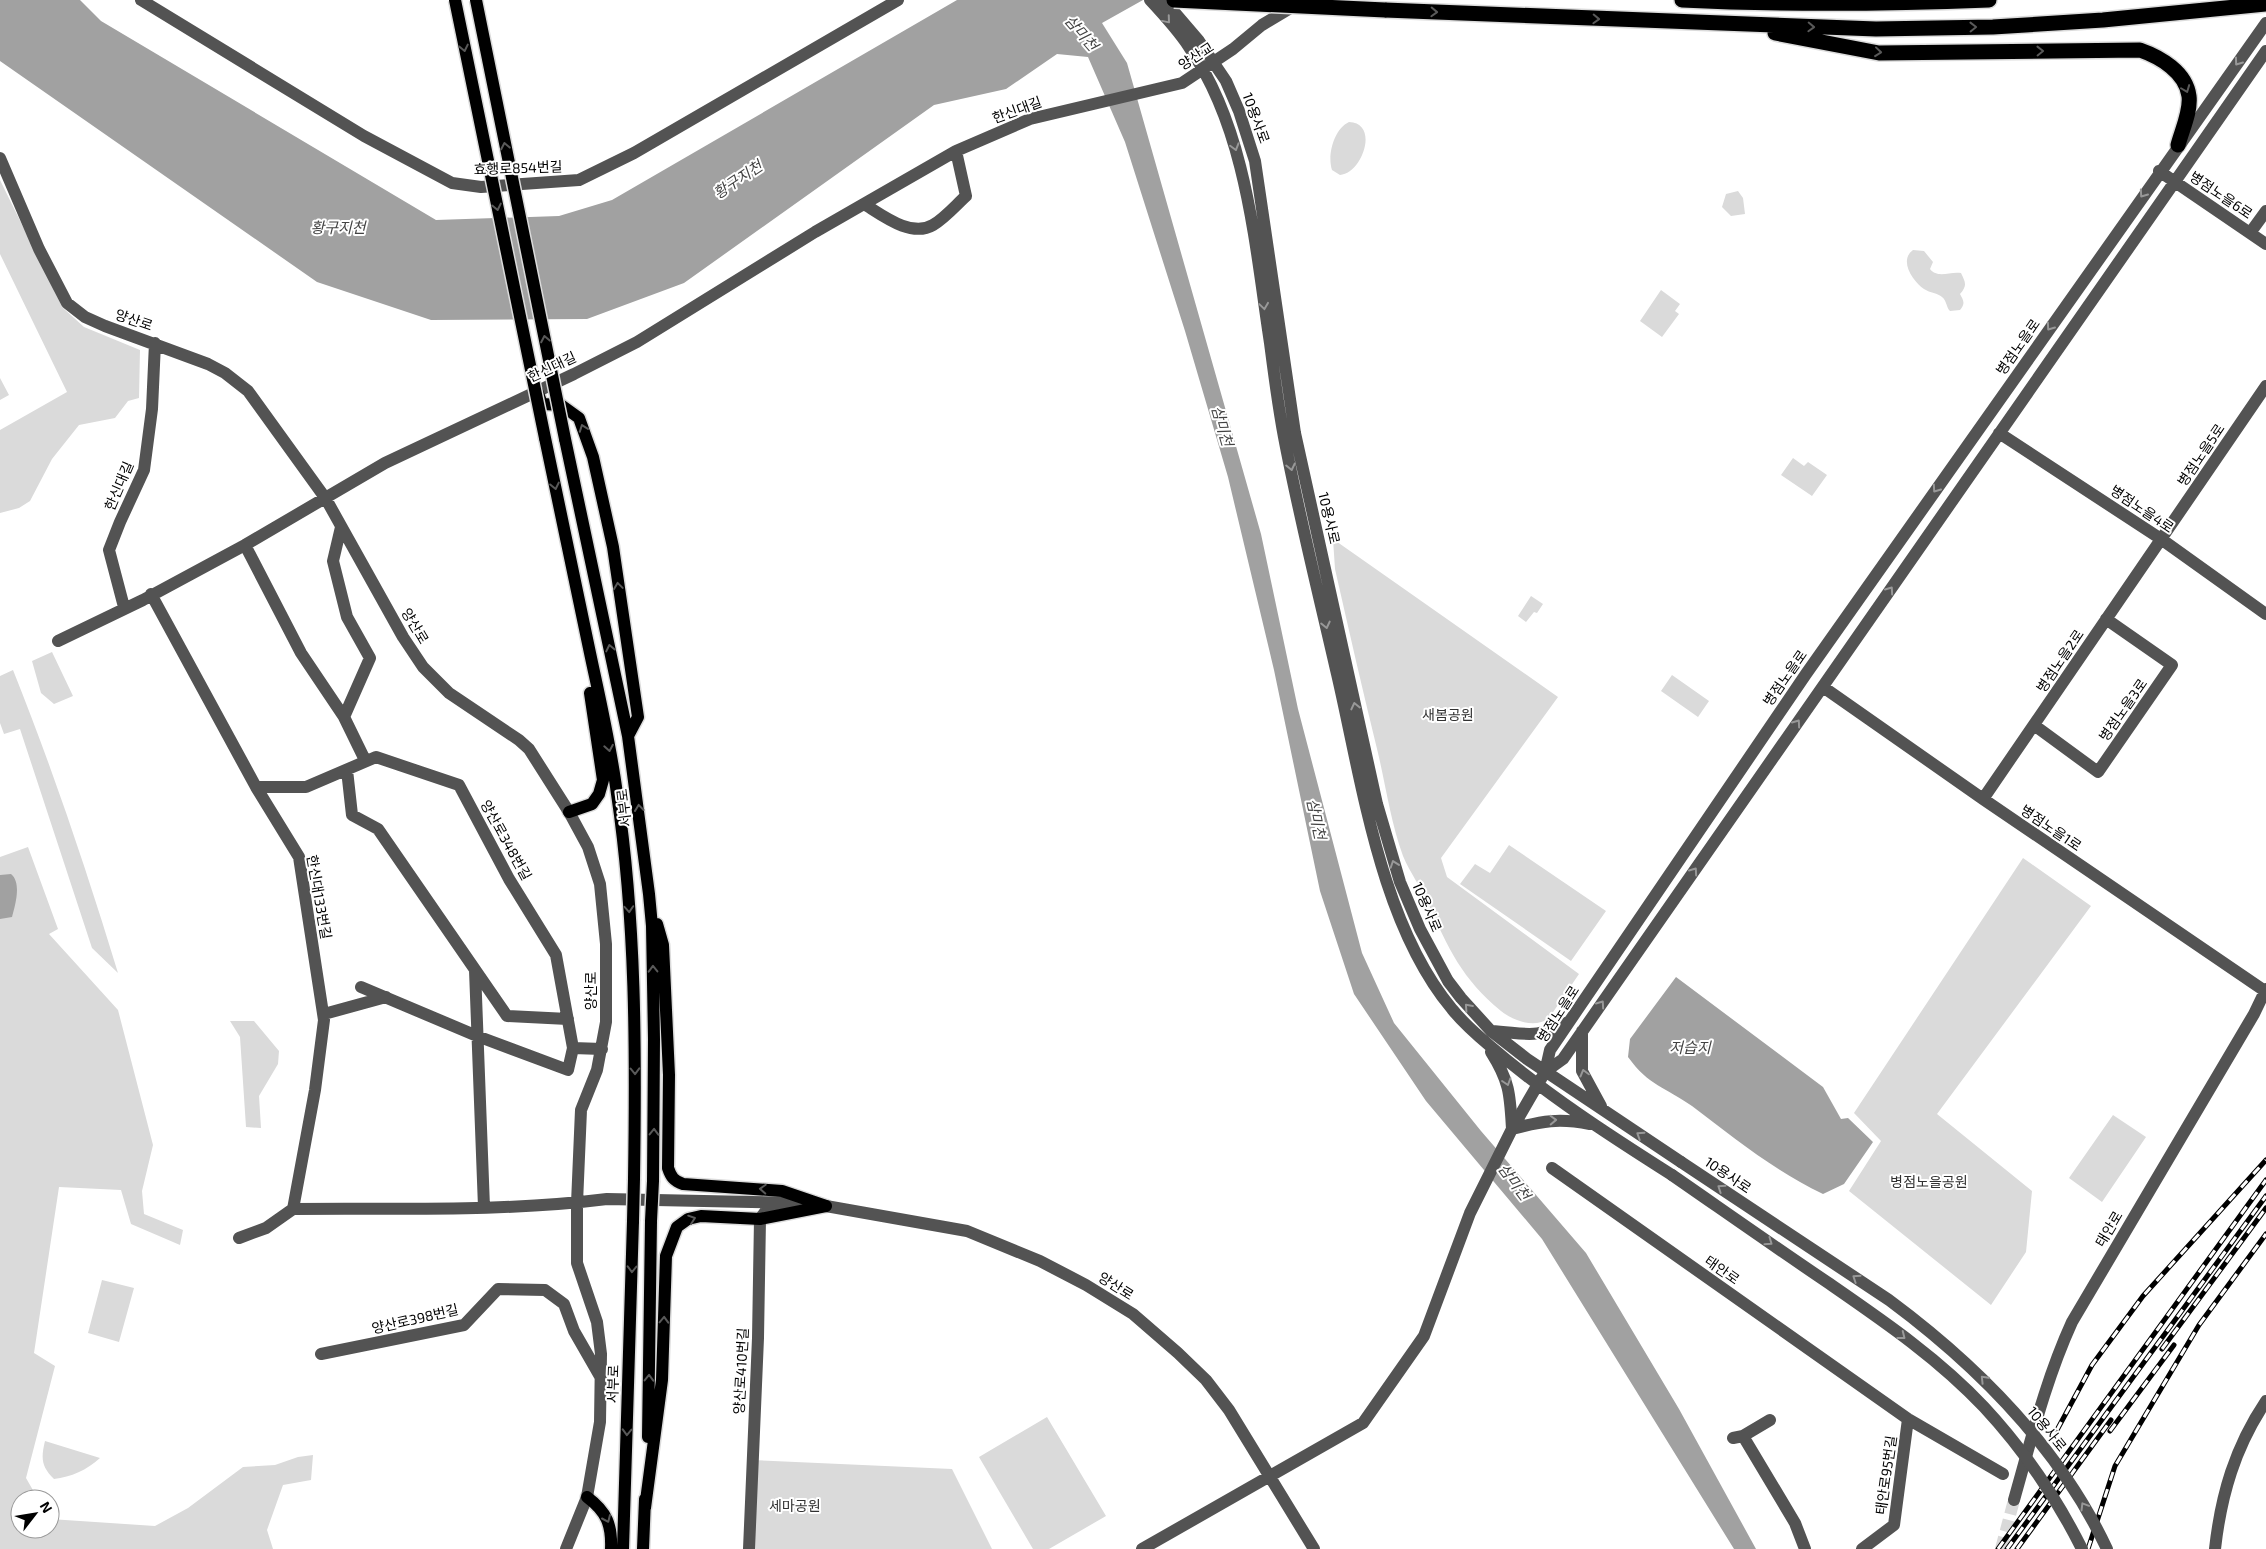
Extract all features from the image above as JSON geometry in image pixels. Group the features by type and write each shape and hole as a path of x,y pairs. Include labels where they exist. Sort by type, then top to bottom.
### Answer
{"highway":[{"path":"1174,0 1727,24 1905,29 1993,27 2172,14 2266,4"},
{"path":"1682,0 1765,4 1830,2 1905,4 1989,0"},
{"path":"1727,24 1879,53 2140,50 2166,63 2184,84 2189,96 2187,112 2178,145"}],"main road":[{"name":"서부로","path":"455,0 618,794 627,877 633,977 636,1092 623,1549"},
{"name":"서부로","path":"476,0 565,439 628,736 649,894 652,926 654,1038 653,1181 645,1508"},
{"path":"537,391 542,404 561,405 579,418 593,457 613,547 638,717 628,736"},
{"path":"569,812 592,804 599,794 603,780 579,601"},
{"path":"649,894 663,945 669,1075 668,1168 671,1176 676,1182 683,1184 782,1191 826,1206"},
{"path":"643,1549 645,1508 662,1380 666,1256 670,1241 677,1227 688,1219 701,1216 760,1219 826,1206"},
{"path":"587,1497 599,1506 607,1517 612,1531 611,1549"}],"street":[{"name":"효행로854번길","path":"141,0 364,136 452,183 480,187 579,180 634,153 898,0"},
{"name":"10용사로","path":"1150,0 1214,62 1239,111 1255,161 1295,433 1377,804 1400,882 1436,962 1460,998 1492,1039 1538,1085 1870,1312 1963,1386 2004,1430 2048,1487 2082,1549"},
{"name":"10용사로","path":"1164,0 1189,37 1224,118 1239,161 1251,219 1284,435 1382,864 1402,922 1419,960 1452,1010 1492,1039 1545,1072 1889,1300 1970,1365 2037,1438 2074,1490 2107,1549"},
{"name":"양산교","path":"1091,104 1182,82 1214,62 1262,25 1303,0"},
{"name":"병점노을로","path":"1545,1072 1550,1050 1765,734 2128,215 2266,22"},
{"name":"병점노을로","path":"1545,1072 1563,1058 2266,51"},
{"name":"한신대길","path":"58,640 94,624 245,545 385,463 637,342 864,204 956,151 1030,119 1091,104"},
{"path":"1224,118 1230,108 1239,111"},
{"path":"2193,124 2195,130 2207,135"},
{"path":"864,204 892,223 917,228 932,226 966,196 956,151"},
{"name":"양산로","path":"0,158 39,248 67,303 85,317 105,326 155,343 217,368 248,391 326,499 402,637 423,667 449,693 524,744 569,812 588,847 600,884 606,944 606,1022 597,1070 581,1110 577,1203 607,1200 797,1203 826,1206 967,1231 1040,1261 1086,1285 1133,1314 1206,1380 1229,1410 1314,1549"},
{"name":"병점노을6로","path":"2159,171 2266,244"},
{"path":"2250,233 2266,211"},
{"path":"2128,215 2136,215 2142,219 2144,225"},
{"name":"한신대길","path":"124,607 109,550 144,470 152,409 155,343"},
{"path":"2021,368 2023,377 2028,381 2036,381"},
{"name":"병점노을5로","path":"2161,539 2265,390"},
{"name":"병점노을4로","path":"1999,433 2161,539 2266,614"},
{"path":"1950,469 1958,470 1964,474 1966,482"},
{"path":"341,527 333,561 346,617 370,658 344,717"},
{"name":"병점노을2로","path":"1983,799 2161,539"},
{"path":"245,545 301,653 344,717 365,760 347,770 306,787 256,787"},
{"name":"한신대133번길","path":"151,594 256,787 299,857 324,1020 315,1090 292,1209"},
{"path":"1846,617 1848,624 1854,629 1862,630"},
{"name":"병점노을3로","path":"2034,725 2098,772 2167,673 2172,665 2106,619"},
{"name":"병점노을1로","path":"1823,687 1983,799 2266,990"},
{"path":"1765,734 1773,733 1780,738 1781,746"},
{"name":"양산로348번길","path":"365,760 376,757 459,785 509,878 556,955 573,1048"},
{"path":"347,770 352,815 378,829 507,1016 568,1019"},
{"path":"475,970 484,1206"},
{"path":"362,987 478,1036 568,1070 573,1048 602,1049"},
{"name":"태안로","path":"2014,1500 2057,1355 2072,1322 2249,1023 2266,990"},
{"path":"324,1014 386,997"},
{"path":"1512,1130 1509,1088 1492,1039 1535,1035 1551,1031 1570,1021 1576,1031 1582,1031 1582,1071 1603,1111"},
{"path":"1142,1549 1363,1423 1424,1336 1470,1213 1512,1130 1545,1072"},
{"path":"1512,1130 1552,1120 1594,1125"},
{"name":"태안로","path":"1552,1168 1908,1419 2003,1474"},
{"path":"239,1238 266,1228 292,1209 577,1203 577,1263 597,1322 601,1354 601,1378 598,1444 587,1497 566,1549"},
{"path":"760,1219 765,1212 778,1203"},
{"name":"양산로410번길","path":"749,1549 758,1338 760,1219"},
{"name":"양산로398번길","path":"321,1354 464,1325 498,1289 545,1290 564,1304 574,1331 601,1378"},
{"path":"2215,1549 2219,1514 2225,1486 2235,1458 2262,1416 2266,1401"},
{"name":"태안로95번길","path":"1862,1549 1894,1525 1908,1419"},
{"path":"1770,1420 1738,1437 1795,1523 1805,1549"}],"green space":[{"path":"1349,122 1358,125 1364,131 1366,139 1361,158 1348,172 1340,175 1332,170 1331,150 1339,130"},
{"path":"0,180 63,308 84,327 140,350 139,398 128,401 115,418 79,425 52,459 30,501 19,508 0,513 0,430 67,392 0,254"},
{"path":"1738,191 1743,198 1745,214 1731,216 1722,207 1726,194"},
{"path":"1913,250 1924,251 1933,262 1930,269 1937,274 1961,273 1965,284 1960,294 1963,303 1960,310 1950,311 1942,297 1924,289 1916,282 1907,265 1909,255"},
{"path":"1661,290 1680,304 1675,311 1679,314 1662,337 1640,321"},
{"path":"0,378 9,395 0,400"},
{"path":"1793,458 1804,466 1808,462 1827,475 1812,496 1781,475"},
{"name":"새봄공원","path":"1333,539 1558,697 1441,858 1447,877 1579,974 1549,1018 1543,1021 1531,1023 1512,1018 1487,999 1476,987 1457,962 1403,856 1392,818 1335,569"},
{"path":"1531,596 1543,604 1537,613 1534,612 1526,622 1518,616"},
{"path":"52,652 73,696 54,704 41,693 32,661"},
{"path":"13,670 69,821 118,973 92,948 20,729 4,734 0,723 0,676"},
{"path":"1672,675 1709,701 1698,717 1661,691"},
{"path":"1509,845 1606,911 1571,961 1460,884 1475,864 1490,873"},
{"path":"28,847 58,929 49,934 118,1010 153,1145 142,1191 144,1214 183,1230 180,1245 131,1224 121,1190 59,1187 34,1353 55,1366 26,1478 32,1489 10,1489 10,1539 60,1539 60,1520 155,1526 188,1508 243,1467 275,1465 298,1457 313,1455 311,1480 283,1485 267,1530 273,1549 0,1549 0,857"},
{"name":"병점노을공원","path":"2023,858 2091,906 1937,1114 2032,1191 2026,1252 1991,1305 1849,1191 1881,1141 1854,1113"},
{"path":"230,1021 254,1021 279,1051 278,1064 259,1096 261,1128 246,1127 240,1037"},
{"path":"2113,1115 2146,1137 2102,1202 2069,1178"},
{"path":"102,1280 134,1288 119,1342 88,1333"},
{"path":"1047,1417 1106,1516 1049,1549 1033,1549 979,1457"},
{"path":"45,1441 100,1458 78,1472 67,1477 54,1479 44,1466 43,1452"},
{"name":"세마공원","path":"752,1460 952,1469 992,1549 749,1549"}],"water":[{"name":"황구지천","path":"0,0 80,0 101,21 436,220 559,216 612,200 957,0 1143,0 1102,23 1127,63 1261,534 1298,709 1362,953 1394,1023 1481,1131 1586,1253 1679,1409 1756,1549 1734,1549 1542,1239 1426,1101 1354,994 1320,891 1274,670 1228,477 1185,331 1125,142 1088,57 1057,54 1006,89 934,105 684,283 587,319 431,320 317,282 0,61"},
{"path":"11,874 17,888 15,906 12,917 0,919 0,875"},
{"name":"저습지","path":"1676,977 1823,1087 1841,1119 1848,1118 1873,1142 1844,1184 1823,1194 1805,1185 1755,1153 1692,1106 1650,1080 1636,1067 1628,1057 1630,1039"}],"tunnel":[{"path":"2001,1549 2014,1500"}],"railway":[{"path":"2057,1430 2092,1365 2143,1296 2266,1160"},
{"path":"1998,1549 2266,1180"},
{"path":"2007,1549 2266,1196"},
{"path":"2162,1349 2266,1208"},
{"path":"2088,1549 2115,1466 2199,1325 2266,1234"},
{"path":"2110,1431 2174,1345"},
{"path":"2017,1549 2111,1420"}],"water label":[{"name":"삼미천","path":"1081,33"},
{"name":"삼미천","path":"1222,426"},
{"name":"삼미천","path":"1316,819"},
{"name":"삼미천","path":"1514,1182"}]}
